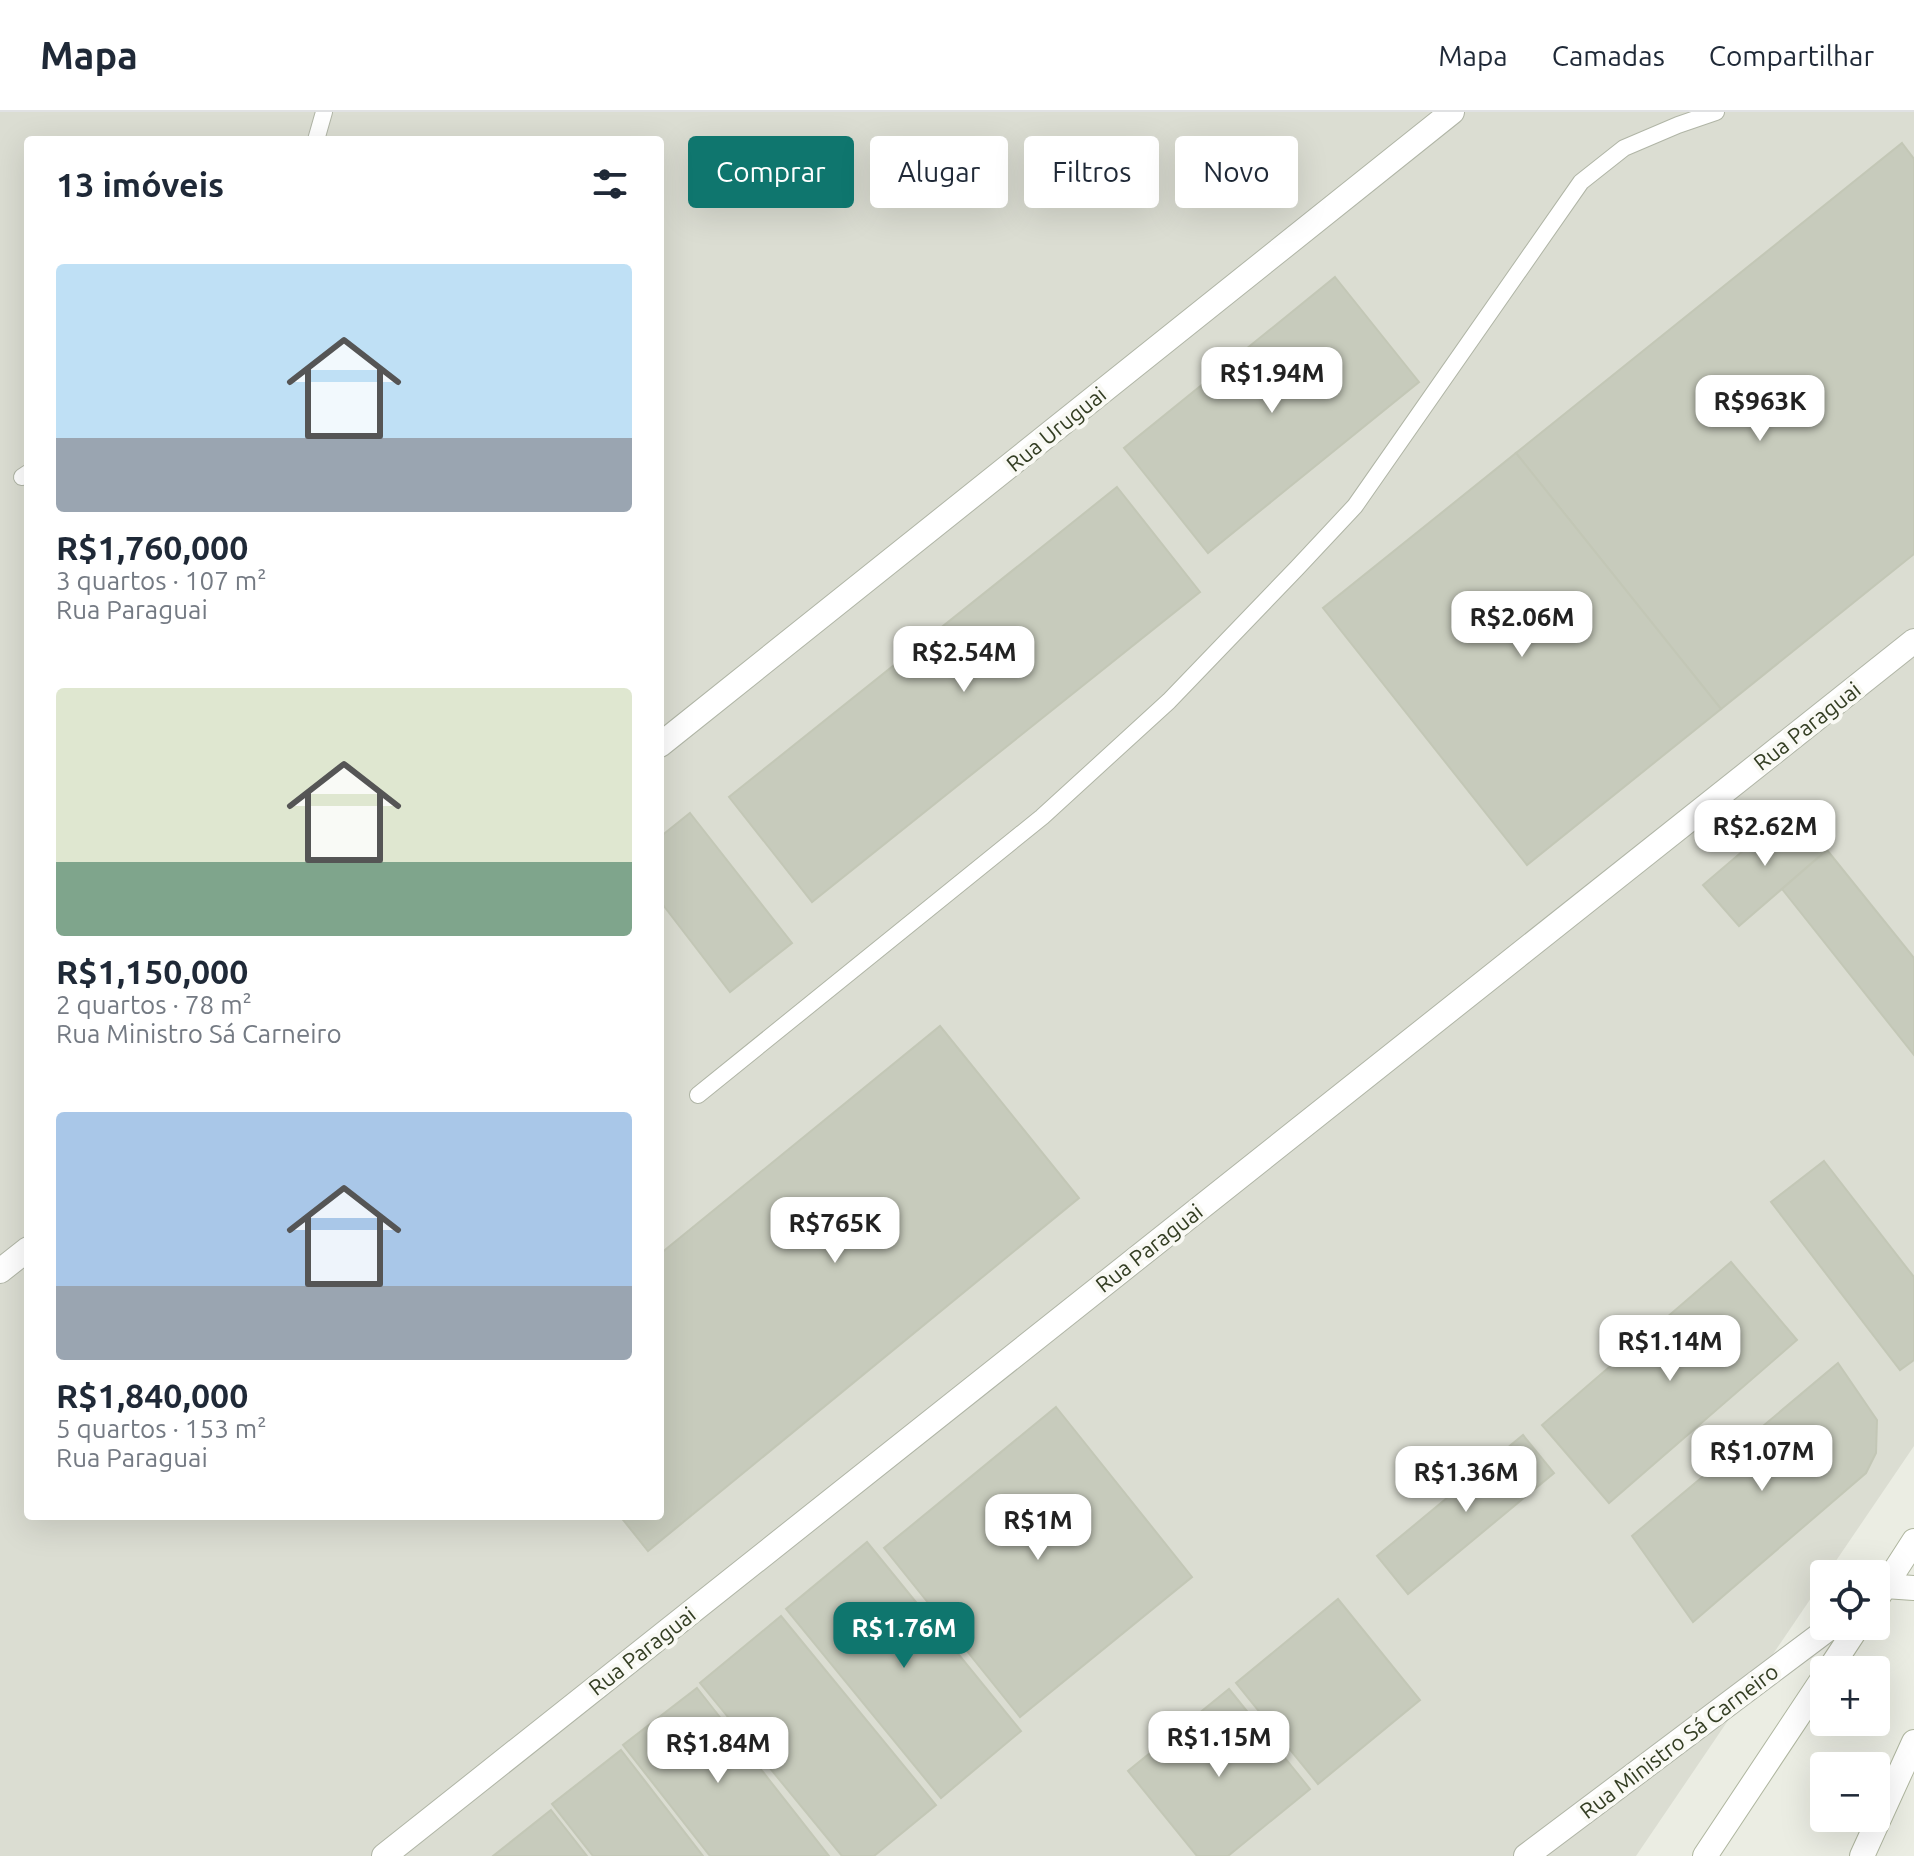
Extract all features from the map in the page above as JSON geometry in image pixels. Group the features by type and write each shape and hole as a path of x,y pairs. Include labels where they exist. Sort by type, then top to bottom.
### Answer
{"street":[{"name":"Rua Uruguai","path":"664,742 1452,112"},
{"name":"Rua Paraguai","path":"384,1856 1914,641"},
{"path":"0,1271 24,1252"},
{"path":"1890,1577 1914,1541"},
{"path":"1890,1591 1914,1588"},
{"name":"Rua Ministro Sá Carneiro","path":"1526,1856 1813,1640"},
{"path":"1705,1856 1810,1698"},
{"path":"1863,1856 1914,1742"},
{"path":"1863,1856 1914,1780"}],"lane":[{"path":"317,136 324,112"},
{"path":"698,1095 1042,817 1169,701 1355,506 1581,182 1624,148 1716,112"}],"shaded area":[{"path":"0,112 1914,112 1914,1446 1837,1560 1810,1560 1810,1600 1636,1856 0,1856"}],"building":[{"path":"1902,143 1914,159 1914,554 1721,709 1516,453"},
{"path":"1335,277 1419,382 1208,553 1124,448"},
{"path":"1516,453 1721,709 1527,865 1323,608"},
{"path":"1117,487 1200,592 812,902 729,797"},
{"path":"1792,809 1827,850 1739,926 1703,885"},
{"path":"690,813 792,943 730,992 664,906 664,834"},
{"path":"1827,850 1914,958 1914,1055 1782,889"},
{"path":"940,1026 1079,1198 648,1551 623,1520 664,1520 664,1251"},
{"path":"1824,1161 1914,1277 1914,1360 1900,1370 1771,1202"},
{"path":"1731,1262 1797,1340 1609,1503 1542,1425"},
{"path":"1838,1363 1877,1420 1876,1453 1866,1473 1693,1622 1632,1536"},
{"path":"1056,1407 1192,1577 1020,1717 884,1548"},
{"path":"1523,1435 1554,1473 1408,1594 1377,1556"},
{"path":"867,1542 1021,1731 941,1798 786,1609"},
{"path":"1338,1599 1420,1700 1318,1784 1236,1683"},
{"path":"781,1616 936,1805 874,1856 842,1856 700,1683"},
{"path":"697,1688 829,1856 710,1856 623,1745"},
{"path":"1229,1689 1310,1789 1228,1856 1197,1856 1128,1771"},
{"path":"621,1750 703,1856 593,1856 552,1804"},
{"path":"551,1810 587,1856 493,1856"}]}
